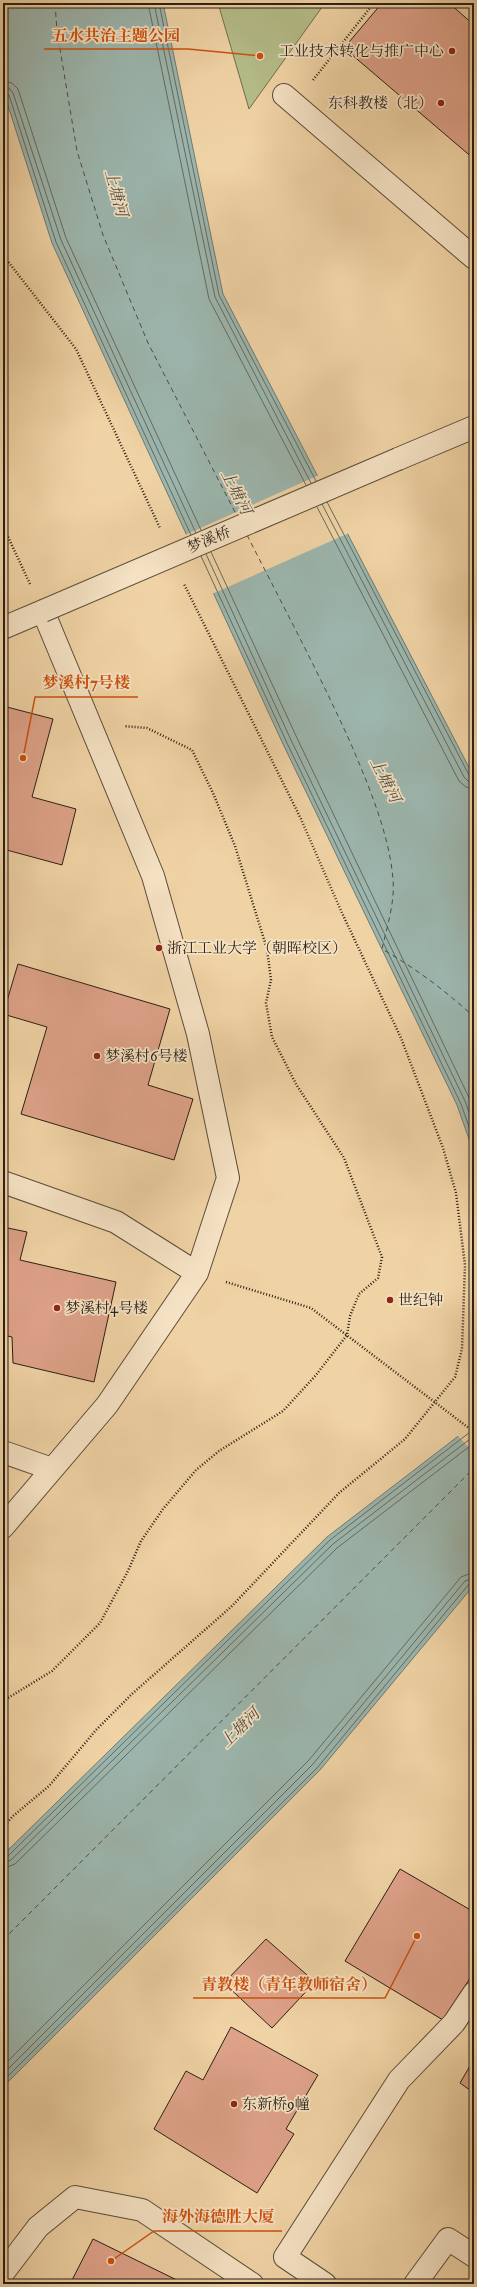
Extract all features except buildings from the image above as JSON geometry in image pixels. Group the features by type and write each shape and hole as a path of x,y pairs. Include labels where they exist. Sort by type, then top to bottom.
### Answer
{"street":[{"path":"289,99 474,258"},
{"name":"梦溪桥","path":"3,628 474,427"},
{"path":"3,1526 107,1405 196,1273 228,1178 198,1034 153,876 43,611"},
{"path":"3,1182 116,1222 196,1273"},
{"path":"3,1452 52,1469"},
{"path":"325,2284 285,2257 295,2238 399,2080 454,2023 474,1993"},
{"path":"3,2273 38,2227 75,2197 142,2210 252,2284"},
{"path":"415,2284 448,2239 474,2256"}],"path":[{"path":"289,99 374,3"},
{"path":"3,255 76,349 162,532"},
{"path":"3,526 43,611"},
{"path":"3,1828 13,1816 49,1786 96,1730 133,1693 231,1607 339,1493 405,1440 455,1377 462,1349 465,1265 456,1193 443,1148 401,1038 342,913 301,819 184,583"},
{"path":"3,1702 52,1671 100,1622 128,1571 141,1541 163,1509 196,1470 219,1451 283,1411 316,1375 347,1335 350,1316 359,1294 378,1278 382,1257 344,1158 296,1084 272,1037 266,1003 271,980 267,949 235,846 214,793 192,750 146,728 88,721"},
{"path":"196,1273 311,1308 470,1427 474,1432"}],"green space":[{"path":"218,3 325,3 249,109"}],"water":[{"name":"上塘河","path":"3,3 163,3 223,294 474,777 474,1153 457,1105 283,744 52,243 3,90"},
{"name":"上塘河","path":"474,1424 474,1585 320,1770 3,2087 3,1855 327,1537"}],"pier":[{"path":"319,475 349,533 212,594 185,535"},
{"path":"474,1422 474,1453 457,1435"}],"ferry route":[{"path":"55,3 57,31 77,151 103,235 148,343 237,516"},
{"path":"247,535 339,717 358,760 383,828 391,863 393,897 382,949 430,980 474,1017"},
{"path":"3,1940 474,1468"}],"place":[{"name":"工业技术转化与推广中心","path":"452,51"},
{"name":"五水共治主题公园","path":"260,56"},
{"name":"东科教楼（北）","path":"441,103"},
{"name":"梦溪村7号楼","path":"23,758"},
{"name":"浙江工业大学（朝晖校区）","path":"159,948"},
{"name":"梦溪村6号楼","path":"97,1056"},
{"name":"世纪钟","path":"390,1300"},
{"name":"梦溪村4号楼","path":"57,1308"},
{"name":"青教楼（青年教师宿舍）","path":"417,1936"},
{"name":"东新桥9幢","path":"234,2104"},
{"name":"海外海德胜大厦","path":"111,2261"}]}
